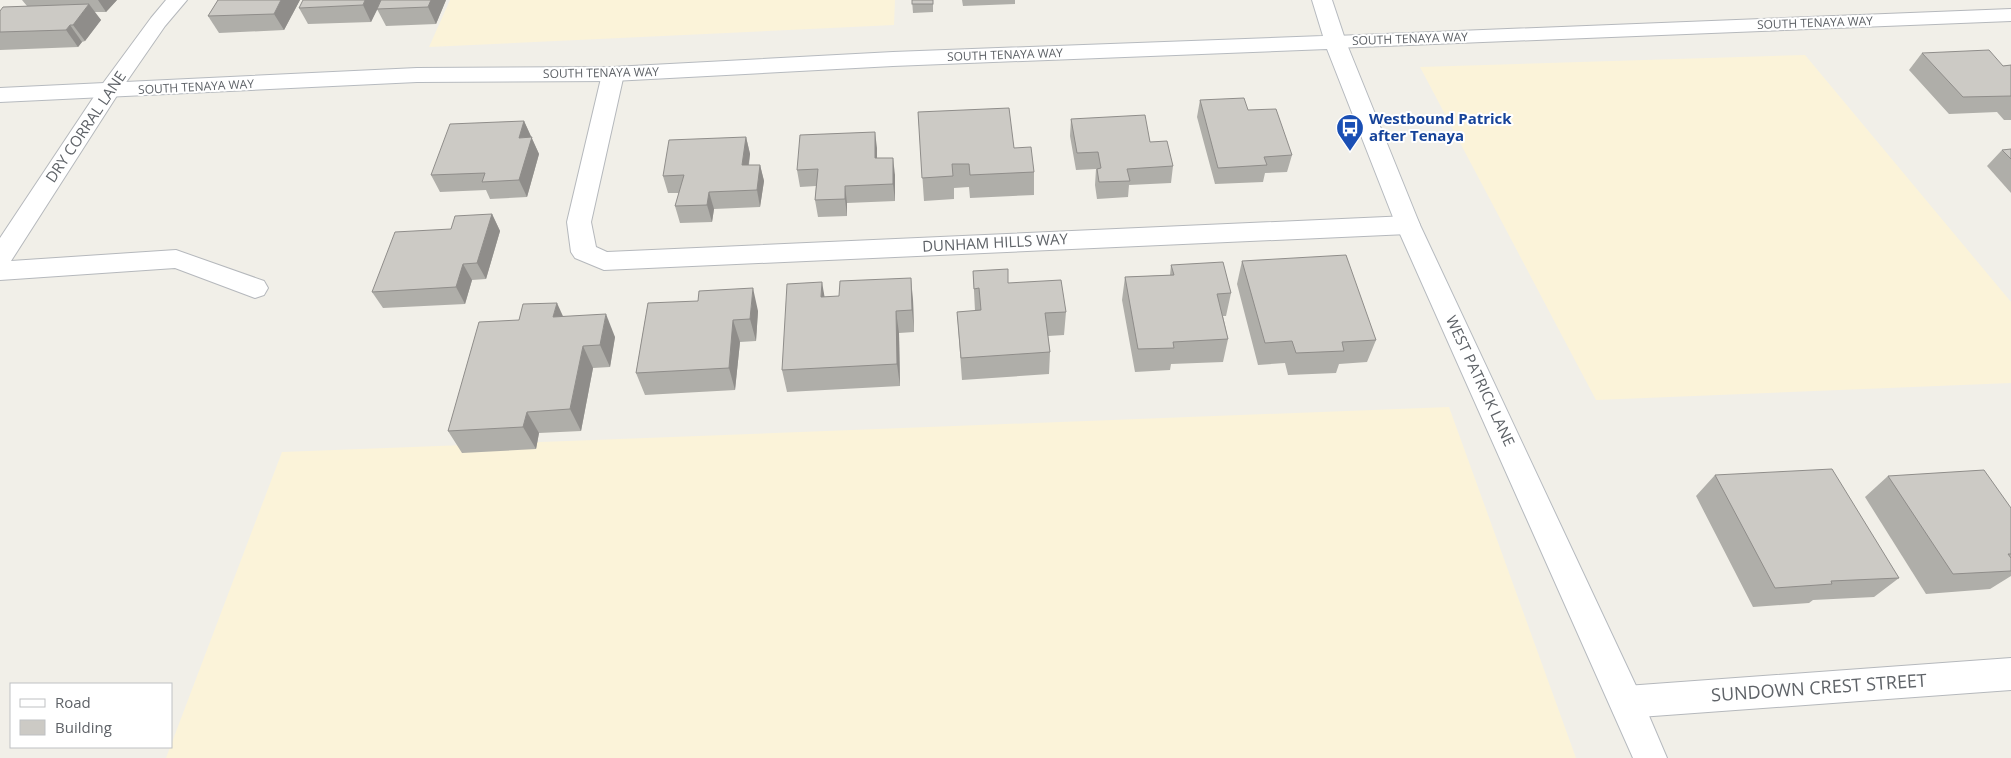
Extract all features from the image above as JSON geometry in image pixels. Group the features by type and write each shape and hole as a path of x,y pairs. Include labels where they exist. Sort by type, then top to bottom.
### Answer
{"street":[{"name":"DRY CORRAL LANE","path":"0,258 109,91 158,22 177,0"},
{"name":"WEST PATRICK LANE","path":"1322,0 1335,42 1408,225 1650,758"},
{"name":"SOUTH TENAYA WAY","path":"0,95 417,75 613,74 893,59 2009,17"},
{"name":"DUNHAM HILLS WAY","path":"613,74 579,222 584,252 604,261 1408,225"},
{"path":"0,272 176,259 255,288"},
{"name":"SUNDOWN CREST STREET","path":"1626,702 2011,674"}],"sand":[{"path":"450,0 895,0 894,25 429,47"},
{"path":"1805,55 2011,302 2011,383 1596,400 1420,67"},
{"path":"1449,407 1576,758 166,758 170,748 172,748 172,742 282,452"}],"building":[{"path":"218,0 281,0 274,14 208,16"},
{"path":"303,0 365,0 363,5 299,8"},
{"path":"381,0 431,0 428,7 377,9"},
{"path":"912,0 933,0 933,4 912,4"},
{"path":"89,4 73,25 70,25 66,30 0,32 0,11 3,7"},
{"path":"1989,50 2003,66 2011,65 2011,96 1963,97 1922,53"},
{"path":"1244,98 1248,110 1276,109 1292,155 1264,157 1267,165 1218,168 1200,100"},
{"path":"1009,108 1014,148 1031,147 1034,172 970,175 969,164 952,164 953,176 922,178 918,112"},
{"path":"1145,115 1150,142 1167,141 1173,166 1127,169 1130,181 1099,182 1097,169 1101,168 1098,152 1077,153 1071,119"},
{"path":"524,121 519,138 532,137 519,180 482,182 485,173 431,175 450,124"},
{"path":"875,132 875,158 893,158 893,184 845,186 845,199 815,200 818,169 797,170 800,135"},
{"path":"746,137 742,165 760,165 757,190 709,192 707,205 675,206 684,175 663,176 669,140"},
{"path":"2011,149 2011,159 2002,150"},
{"path":"492,214 477,263 463,264 456,287 372,292 395,232 451,229 455,216"},
{"path":"1346,255 1376,340 1342,342 1344,351 1296,353 1292,341 1265,343 1242,261"},
{"path":"1223,262 1231,293 1217,294 1228,339 1173,342 1174,348 1138,349 1125,277 1174,275 1171,265"},
{"path":"1008,269 1008,283 1061,280 1066,312 1045,313 1050,352 961,358 957,312 981,310 979,288 974,289 973,271"},
{"path":"911,278 912,310 896,311 897,364 782,370 787,284 822,282 821,297 839,296 840,281"},
{"path":"753,288 750,319 733,320 729,368 636,373 648,303 698,301 699,291"},
{"path":"557,303 553,317 606,314 600,345 583,346 570,409 527,412 523,427 448,431 479,322 519,320 523,304"},
{"path":"1832,469 1899,578 1831,581 1832,584 1775,588 1715,475"},
{"path":"1984,470 2011,508 2011,554 2008,554 2011,558 2011,571 1953,574 1888,476"}],"place":[{"name":"Westbound Patrick after Tenaya","path":"1350,152"}]}
